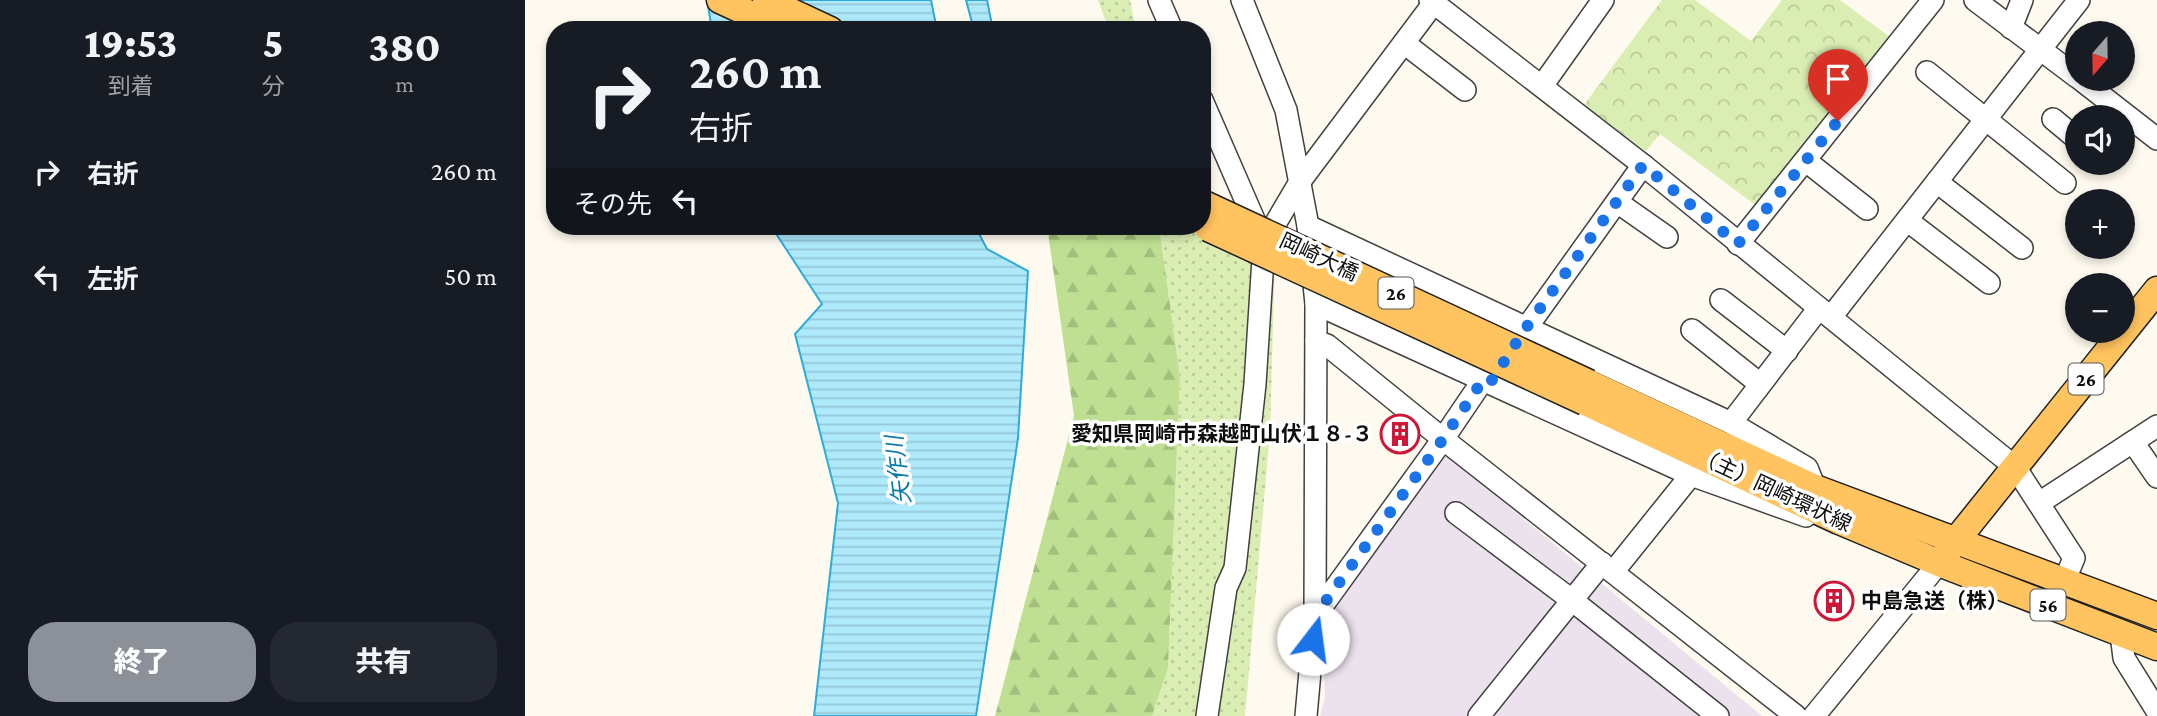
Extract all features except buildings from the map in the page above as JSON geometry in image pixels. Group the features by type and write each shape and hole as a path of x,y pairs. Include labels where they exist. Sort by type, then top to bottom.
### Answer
{"main road":[{"path":"720,0 765,21"},
{"path":"766,0 811,21"},
{"name":"岡崎大橋","path":"1211,207 1587,392"},
{"name":"岡崎大橋","path":"1211,229 1587,392"},
{"name":"26","path":"1939,563 2157,290"},
{"name":"（主）岡崎環状線","path":"1587,392 1815,488 1957,540"},
{"name":"（主）岡崎環状線","path":"1587,392 1839,521 1939,563"},
{"name":"56","path":"1957,540 2157,616"},
{"name":"56","path":"1939,563 2157,647"}],"street":[{"path":"1159,0 1168,21"},
{"path":"1241,0 1282,98 1301,180 1308,226 1316,341 1315,616 1306,716"},
{"path":"1542,86 1603,0"},
{"path":"1738,244 1933,0"},
{"path":"1975,0 2065,67"},
{"path":"2011,28 2022,0"},
{"path":"1731,423 1787,351 1908,221 2079,0"},
{"path":"1207,716 1226,589 1235,568 1255,384 1264,243 1301,180 1433,1 1643,165 2015,467 2074,558 2064,582"},
{"path":"1404,43 1465,90"},
{"path":"1927,72 2065,184"},
{"path":"2094,91 2110,105"},
{"path":"2053,119 2065,129"},
{"path":"1211,121 1264,243"},
{"path":"2135,121 2154,130"},
{"path":"1806,161 1867,209"},
{"path":"1315,616 1643,165"},
{"path":"1937,183 2022,248"},
{"path":"1617,202 1667,237"},
{"path":"1908,221 1989,283"},
{"path":"1308,226 1731,423 1807,468 1815,488"},
{"path":"1721,299 1787,351"},
{"path":"1315,304 1691,475 1804,516 1839,521"},
{"path":"1692,330 1760,384"},
{"path":"1316,341 1327,345 1796,716"},
{"path":"2039,503 2157,426"},
{"path":"2133,442 2157,477"},
{"path":"1479,716 1573,601 1608,568 1691,475"},
{"path":"1456,513 1719,716"},
{"path":"1814,716 1939,563"},
{"path":"2121,634 2124,657 2157,711"}],"shaded area":[{"path":"1444,453 1762,716 1320,716 1325,698 1322,618"}],"green space":[{"path":"1098,0 1130,0 1134,21 1106,21"},
{"path":"1662,0 1695,0 1751,41 1782,0 1840,0 1890,37 1762,210 1660,134 1646,151 1584,105"},
{"path":"1211,229 1275,254 1270,432 1245,716 1152,716 1168,668 1180,377 1160,235 1211,235"},
{"path":"1048,235 1160,235 1180,377 1168,668 1152,716 995,716 1074,416"}],"water":[{"path":"707,0 931,0 935,21 710,21"},
{"path":"966,0 987,0 991,21 972,21"},
{"name":"矢作川","path":"777,235 980,235 987,249 1028,271 1018,438 976,716 814,716 838,503 795,334 822,304"}],"place":[{"name":"愛知県岡崎市森越町山伏１８‐３","path":"1400,434"},
{"name":"中島急送（株）","path":"1834,601"}],"route":[{"path":"1313,639 1315,616 1483,380 1490,383 1526,328 1643,165 1738,244 1838,121"}]}
